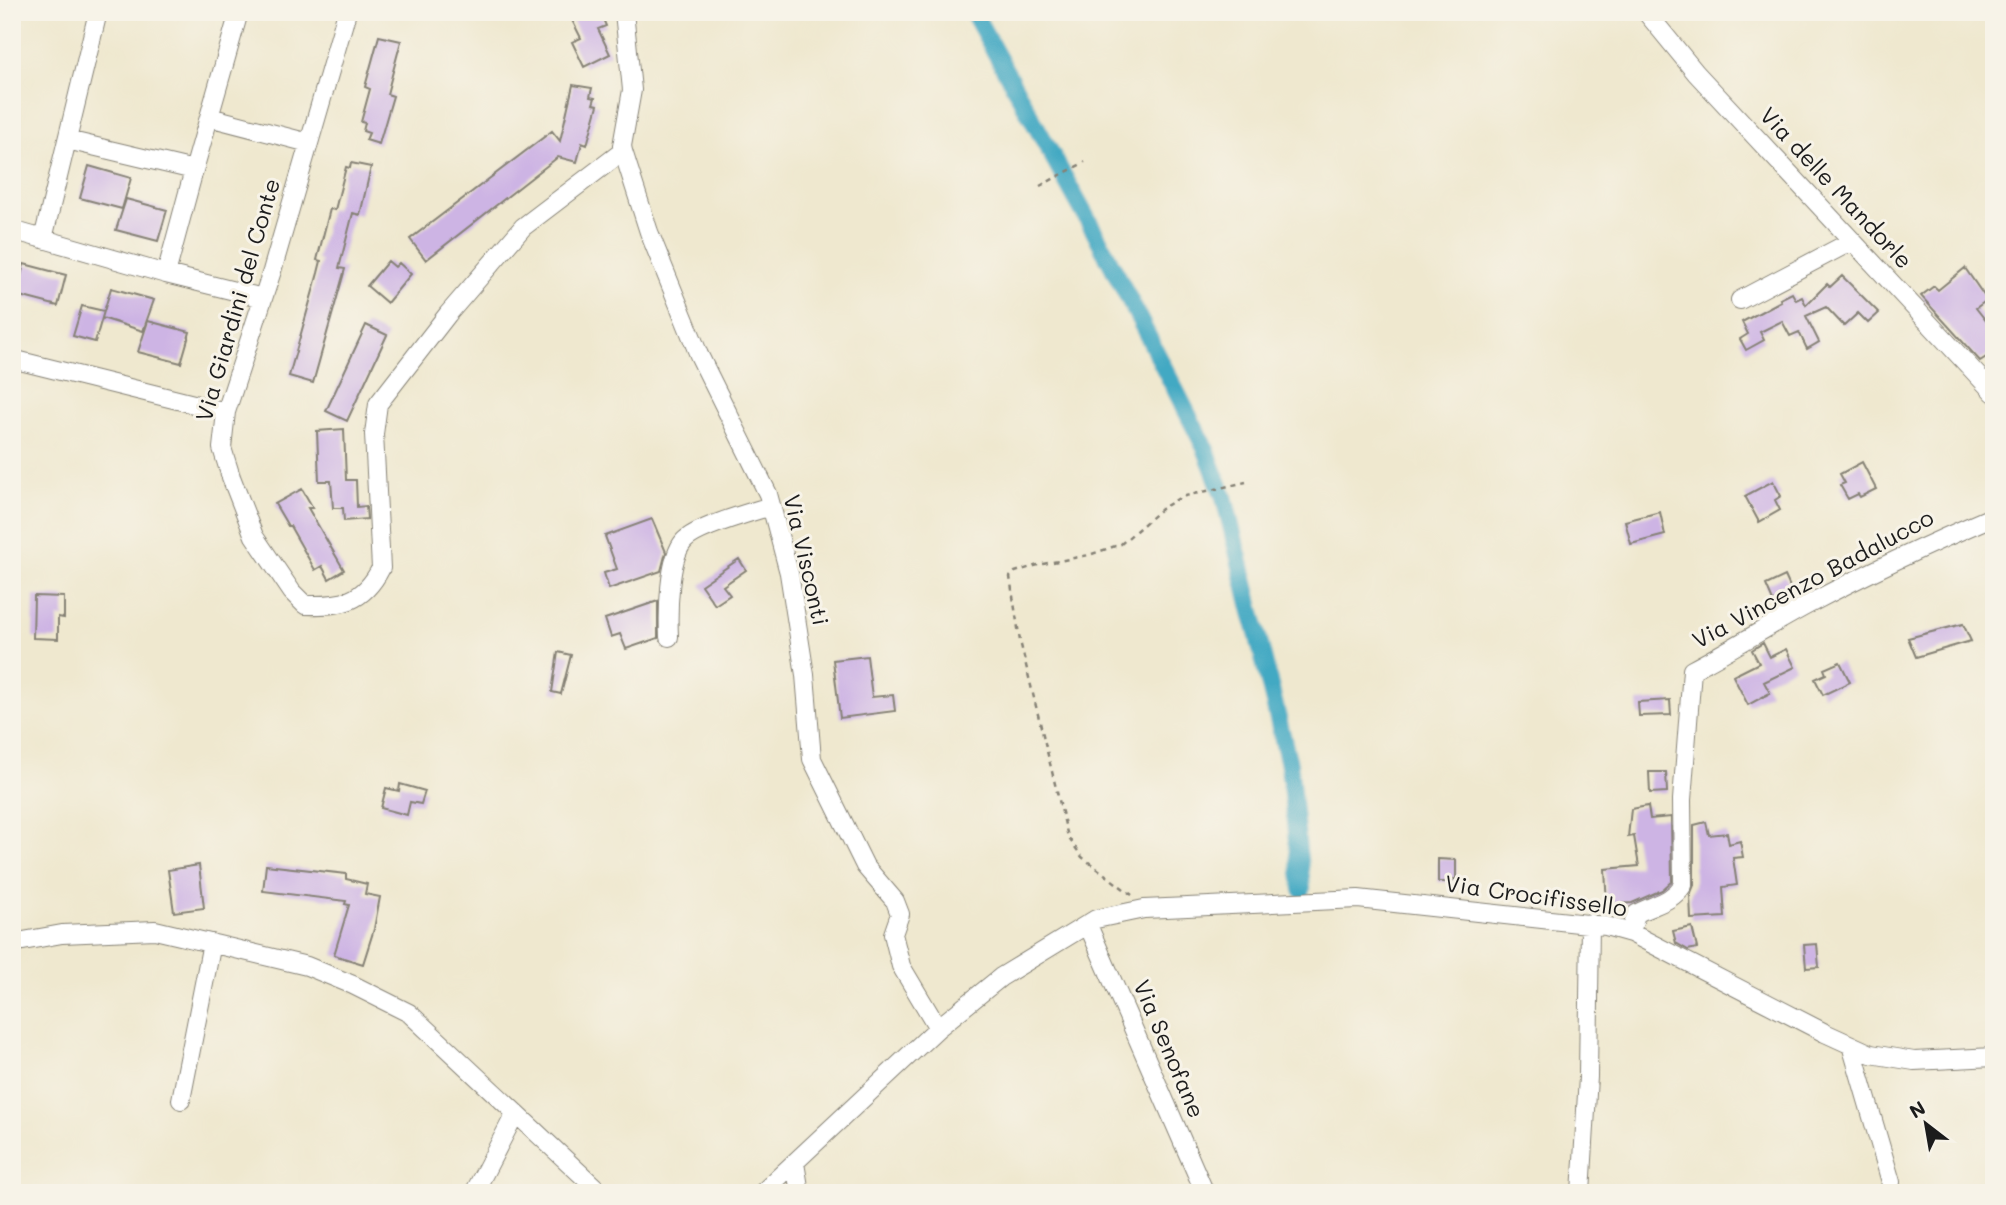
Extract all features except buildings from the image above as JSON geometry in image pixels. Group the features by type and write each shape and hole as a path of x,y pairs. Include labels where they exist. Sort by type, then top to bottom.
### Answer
{"street":[{"path":"43,239 98,12"},
{"path":"166,274 239,12"},
{"name":"Via Giardini del Conte","path":"347,12 263,298 226,412 222,448 254,536 292,592 305,605 345,603 372,586 381,568 374,434 378,404 448,314 523,227 623,151"},
{"name":"Via Visconti","path":"624,12 632,90 623,151 649,232 699,355 768,494 789,573 805,675 812,759 865,866 895,901 900,914 893,934 901,966 938,1028"},
{"name":"Via delle Mandorle","path":"1647,12 1696,73 1994,393"},
{"path":"209,117 309,143"},
{"path":"67,140 194,170"},
{"path":"12,230 166,274 263,298"},
{"path":"1740,300 1852,241"},
{"path":"12,359 226,412"},
{"path":"669,638 668,595 678,549 685,538 771,506"},
{"name":"Via Vincenzo Badalucco","path":"1631,933 1636,914 1664,903 1676,895 1683,885 1682,800 1692,670 1808,605 1994,516"},
{"name":"Via Crocifissello","path":"762,1193 938,1028 1001,977 1096,919 1138,911 1358,899 1590,923 1631,933 1871,1054 1914,1061 1994,1057"},
{"path":"1581,1193 1588,1077 1590,923"},
{"name":"Via Senofane","path":"1088,925 1205,1193"},
{"path":"12,943 62,934 155,930 307,965 409,1013 601,1193"},
{"path":"181,1100 212,943"},
{"path":"1851,1045 1891,1182 1889,1193"},
{"path":"474,1193 515,1114"},
{"path":"795,1163 800,1193"}],"path":[{"path":"1040,186 1085,162"},
{"path":"1138,911 1135,897 1082,857 1068,837 1020,642 1010,577 1015,572 1038,565 1089,555 1121,544 1161,509 1181,497 1246,482"}],"waterway":[{"path":"973,12 1100,242 1206,450 1224,497 1289,764 1302,889"}]}
